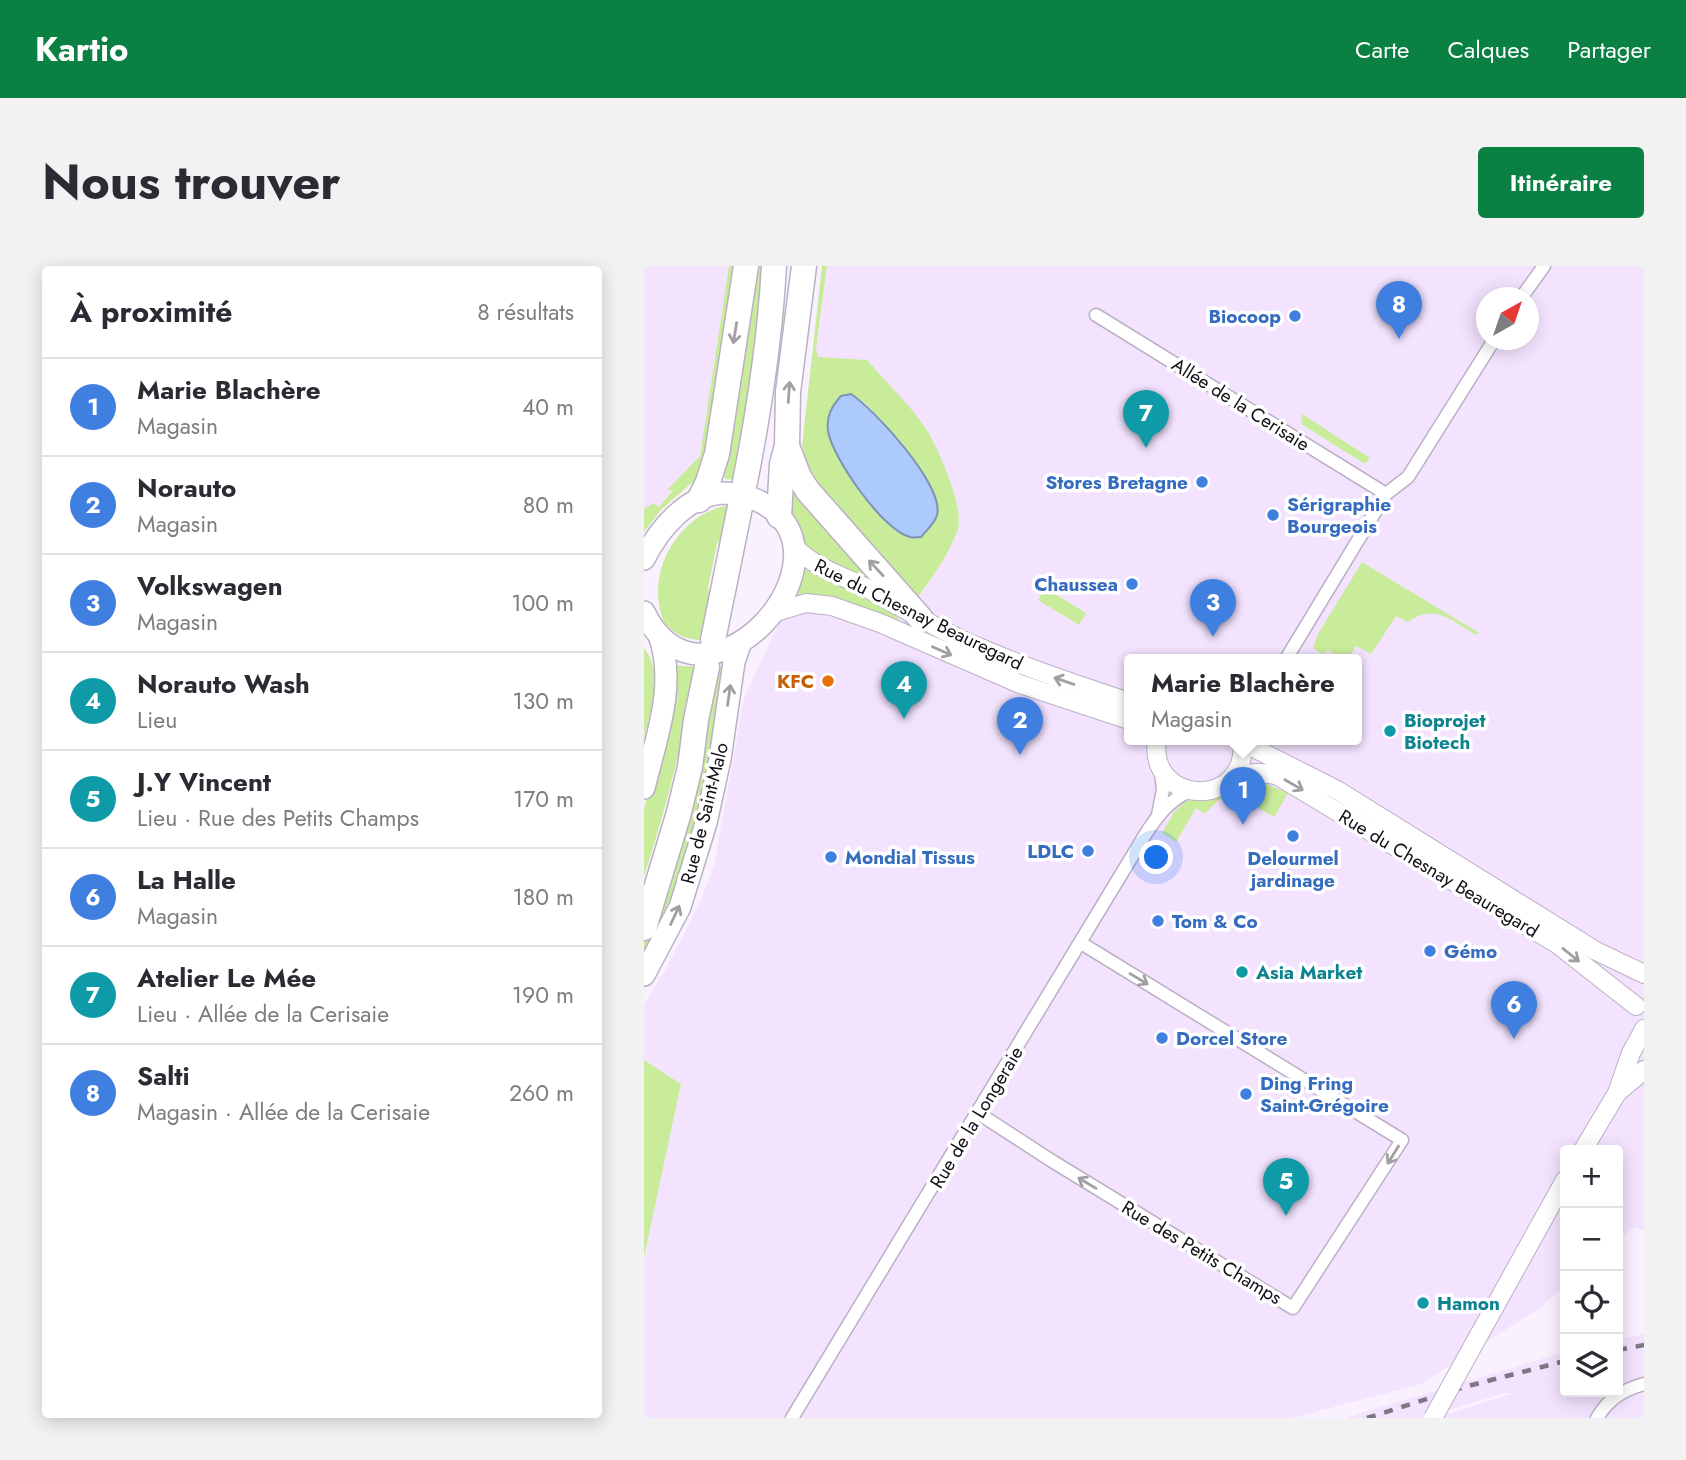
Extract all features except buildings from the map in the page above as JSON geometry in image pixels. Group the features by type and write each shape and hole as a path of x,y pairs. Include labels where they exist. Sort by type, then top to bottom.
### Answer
{"highway":[{"path":"699,500 717,454 746,266"},
{"path":"745,482 761,394 774,266"},
{"path":"772,298 780,266"},
{"path":"779,516 782,464 788,446 788,392 804,266"},
{"path":"788,446 799,477 808,491 921,619"},
{"path":"713,640 740,507"},
{"path":"644,891 695,720 707,667"},
{"path":"644,928 676,826 690,767 695,720"}],"main road":[{"path":"644,559 663,528 699,500 721,493 739,494 765,504 779,516 793,545 791,576 782,598 773,613 740,644 715,653 702,654 682,649 648,624"},
{"name":"Rue du Chesnay Beauregard","path":"793,545 820,568 860,585 921,619 1030,669 1124,700"},
{"name":"Rue du Chesnay Beauregard","path":"773,613 806,603 832,606 880,623 1020,684 1124,718"},
{"path":"644,788 668,676 664,648 648,624"},
{"name":"Rue de Saint-Malo","path":"644,975 680,907 706,824 720,759 734,662 740,644"},
{"path":"1157,745 1160,766 1167,778 1190,791"},
{"path":"1230,780 1241,762 1242,745"},
{"name":"Rue du Chesnay Beauregard","path":"1250,745 1315,778 1596,951 1644,974"},
{"name":"Rue du Chesnay Beauregard","path":"1190,791 1212,791 1244,774 1256,772 1278,776 1557,944 1636,1006"},
{"path":"1586,1145 1617,1093 1631,1053 1644,1029 1636,1006 1644,982"},
{"path":"1617,1093 1644,1070"},
{"path":"1433,1418 1560,1189"}],"street":[{"path":"1529,287 1544,266"},
{"name":"Allée de la Cerisaie","path":"1096,315 1386,494"},
{"path":"1289,654 1386,494 1408,477 1488,350"},
{"name":"Rue de la Longeraie","path":"792,1418 1157,815 1163,790 1160,766"},
{"name":"Rue de la Longeraie","path":"1157,815 1176,798 1190,791"},
{"name":"Rue des Petits Champs","path":"978,1113 1062,1168 1293,1308 1402,1140 1081,943"},
{"path":"1597,1418 1609,1401 1619,1393 1644,1384"}],"shaded area":[{"path":"644,266 729,266 700,456 644,526"},
{"path":"827,266 1644,266 1644,1231 1634,1227 1623,1236 1623,1145 1560,1145 1560,1290 1541,1307 1421,1384 1292,1418 644,1418 644,1257 681,1084 644,1060 644,1005 699,904 714,867 744,698 791,598 803,544 892,593 918,597 931,580 958,530 950,479 927,430 867,360 818,358 816,348"},
{"path":"1644,1334 1644,1418 1435,1418 1514,1393 1505,1393 1422,1418 1344,1418 1560,1353 1560,1397 1623,1397 1623,1338"}],"green space":[{"path":"729,266 736,266 707,450 695,480 661,510 644,532 644,509 653,503 659,507 673,490 667,490 700,456"},
{"path":"754,266 766,266 748,411 734,480 725,479 723,472"},
{"path":"822,266 827,266 816,348 818,357 867,360 927,430 955,495 959,522 957,532 944,558 918,597 816,486 802,446","holes":["851,394 865,403 884,423 908,537 873,507"]},
{"path":"1302,414 1370,458 1365,464 1301,424"},
{"path":"787,482 867,573 863,577 817,556 799,539 789,516"},
{"path":"724,506 733,507 725,533 717,544 702,640 686,638 664,622 658,586 662,568 668,551 692,522 707,512"},
{"path":"1362,562 1479,633 1476,635 1450,619 1435,614 1418,616 1408,622 1396,616 1371,654 1356,646 1351,654 1334,654 1328,650 1322,654 1313,648 1318,634"},
{"path":"799,564 823,578 879,602 899,618 895,621 791,598"},
{"path":"1045,588 1086,613 1079,625 1038,600"},
{"path":"644,648 650,658 655,680 644,738"},
{"path":"672,665 698,667 667,798 644,876 644,810 668,708"},
{"path":"723,666 717,726 686,868 644,963 644,941 653,918 716,667"},
{"path":"1259,781 1288,793 1274,817 1236,795 1232,801 1218,800 1205,814 1196,808 1176,842 1162,833 1174,812 1186,801 1211,799 1242,784"},
{"path":"644,1060 681,1084 644,1257"}],"water":[{"path":"851,394 875,415 906,449 930,486 937,502 937,515 921,537 910,537 886,522 860,492 839,458 828,431 828,421 832,408 841,396"}],"railway":[{"path":"1623,1349 1644,1345"},
{"path":"1367,1418 1468,1386 1560,1362"}],"place":[{"name":"Biocoop","path":"1295,316"},
{"name":"Salti","path":"1399,339"},
{"name":"Atelier Le Mée","path":"1146,448"},
{"name":"Stores Bretagne","path":"1202,482"},
{"name":"Sérigraphie Bourgeois","path":"1273,515"},
{"name":"Chaussea","path":"1132,584"},
{"name":"Volkswagen","path":"1213,637"},
{"name":"KFC","path":"828,681"},
{"name":"Norauto Wash","path":"904,719"},
{"name":"Bioprojet Biotech","path":"1390,731"},
{"name":"Norauto","path":"1020,755"},
{"name":"Marie Blachère","path":"1243,825"},
{"name":"Delourmel jardinage","path":"1293,836"},
{"name":"LDLC","path":"1088,851"},
{"name":"Mondial Tissus","path":"831,857"},
{"name":"Tom & Co","path":"1158,921"},
{"name":"Gémo","path":"1430,951"},
{"name":"Asia Market","path":"1242,972"},
{"name":"Dorcel Store","path":"1162,1038"},
{"name":"La Halle","path":"1514,1039"},
{"name":"Ding Fring Saint-Grégoire","path":"1246,1094"},
{"name":"J.Y Vincent","path":"1286,1216"},
{"name":"Hamon","path":"1423,1303"}]}
